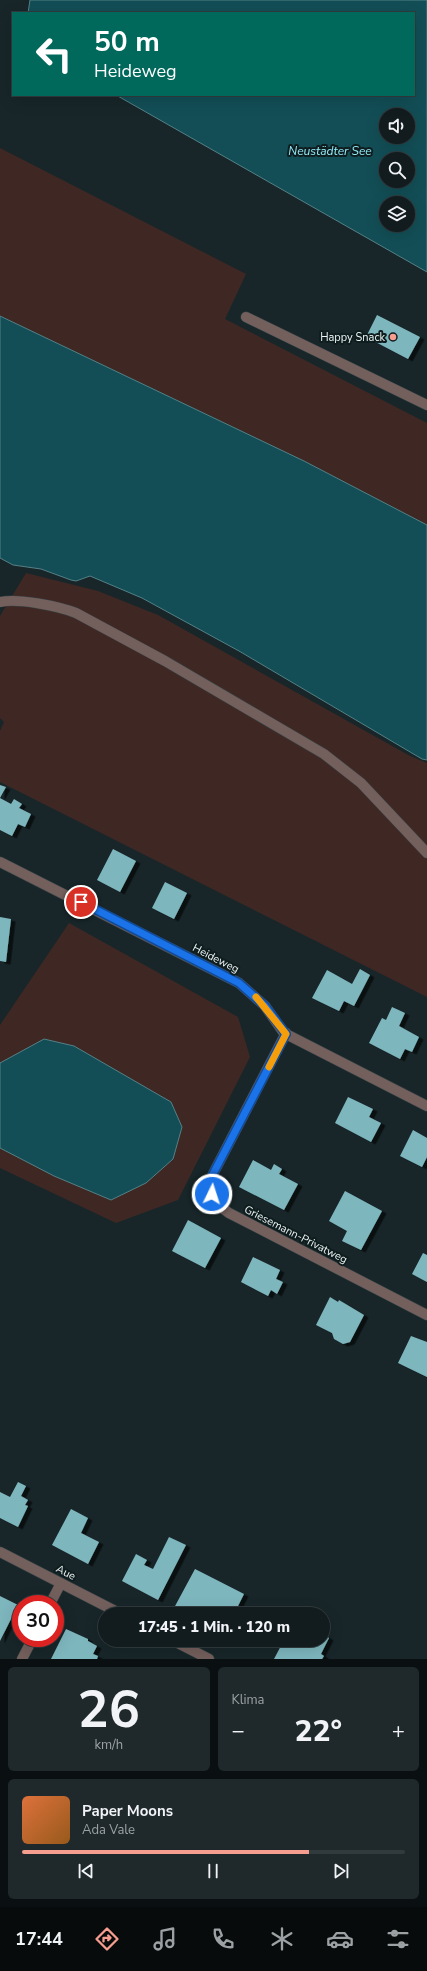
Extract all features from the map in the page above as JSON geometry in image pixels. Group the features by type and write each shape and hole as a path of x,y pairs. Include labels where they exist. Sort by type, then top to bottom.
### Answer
{"street":[{"path":"246,317 427,405"},
{"path":"0,602 34,604 62,608 76,613 165,661 305,742 352,775 427,853"},
{"name":"Heideweg","path":"0,862 239,983 265,1006 286,1034 427,1106"},
{"name":"Griesemann-Privatweg","path":"286,1034 213,1174 211,1188 214,1198 229,1213 427,1314"},
{"name":"Aue","path":"0,1552 107,1607"},
{"path":"55,1595 61,1583"},
{"path":"22,1659 28,1647"},
{"path":"186,1647 209,1659"}],"shaded area":[{"path":"0,148 246,274 225,319 427,423 427,525 304,461 0,316"},
{"path":"26,573 98,591 158,615 410,756 427,763 427,997 0,782 0,731 4,722 0,718 0,616"},
{"path":"69,923 238,1017 250,1057 178,1200 116,1223 0,1168 0,1025"}],"water":[{"name":"Neustädter See","path":"30,0 427,0 427,272 118,96 415,96 415,12 28,12"},
{"path":"0,316 304,461 427,525 427,760 422,759 239,651 142,598 90,576 76,581 71,580 41,569 13,565 0,558"},
{"path":"44,1039 74,1046 171,1102 182,1127 173,1159 146,1183 111,1200 54,1176 0,1148 0,1063"}],"building":[{"name":"Happy Snack","path":"377,315 420,337 408,359 366,337"},
{"path":"0,785 6,787 0,798"},
{"path":"0,798 11,804 14,799 22,804 19,808 31,814 25,827 18,824 12,836 0,830"},
{"path":"113,849 136,861 120,892 97,880"},
{"path":"165,882 187,893 174,919 152,908"},
{"path":"0,917 11,919 6,962 0,961"},
{"path":"360,969 370,975 354,1006 344,1001 339,1011 312,998 327,970 352,984"},
{"path":"392,1007 405,1013 399,1026 419,1037 412,1052 405,1049 400,1059 369,1043 382,1018 386,1020"},
{"path":"348,1097 373,1109 369,1117 381,1123 371,1142 335,1123"},
{"path":"413,1130 427,1138 427,1157 422,1167 400,1156"},
{"path":"253,1160 271,1170 274,1164 282,1169 279,1174 298,1184 284,1210 239,1187"},
{"path":"345,1191 382,1211 361,1250 342,1241 347,1231 329,1221"},
{"path":"188,1220 221,1238 205,1268 172,1251"},
{"path":"423,1253 427,1255 427,1282 412,1274"},
{"path":"253,1257 280,1270 276,1279 283,1282 277,1294 271,1290 268,1296 241,1282"},
{"path":"330,1297 338,1302 339,1300 364,1315 350,1342 343,1344 334,1339 332,1333 316,1325"},
{"path":"411,1336 427,1342 427,1377 398,1363"},
{"path":"18,1482 26,1486 21,1496 28,1500 25,1505 28,1506 18,1527 0,1518 0,1492 10,1497"},
{"path":"71,1509 88,1518 81,1533 99,1542 88,1564 52,1545"},
{"path":"169,1537 186,1545 158,1600 122,1581 136,1554 147,1560 144,1565 153,1569"},
{"path":"195,1569 244,1594 238,1606 240,1607 175,1607"},
{"path":"0,1596 12,1602 12,1617 0,1641"},
{"path":"66,1629 88,1639 88,1641 97,1646 93,1654 98,1656 97,1659 51,1659 57,1647 64,1647 64,1633"},
{"path":"280,1647 324,1647 321,1654 324,1656 322,1659 274,1659"}],"slow traffic":[{"path":"256,997 265,1006 286,1034 269,1067"}],"place":[{"name":"Happy Snack","path":"393,337"}],"route":[{"path":"81,902 239,983 265,1006 286,1034 218,1163 212,1177 212,1194"}]}
